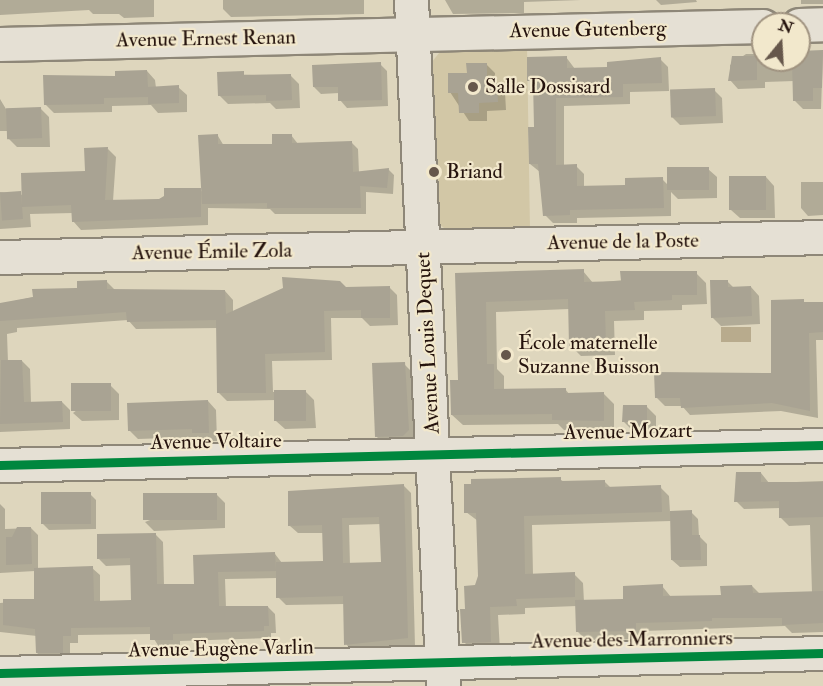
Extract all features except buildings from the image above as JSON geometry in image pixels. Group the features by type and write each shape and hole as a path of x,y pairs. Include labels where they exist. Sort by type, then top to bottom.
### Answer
{"street":[{"name":"Avenue Louis Dequet","path":"411,0 443,674"},
{"name":"Avenue Gutenberg","path":"413,34 751,26"},
{"name":"Avenue Ernest Renan","path":"0,44 413,34"},
{"name":"Avenue de la Poste","path":"423,247 823,237"},
{"name":"Avenue Émile Zola","path":"0,257 423,247"},
{"name":"Avenue Mozart","path":"434,454 823,445"},
{"name":"Avenue Voltaire","path":"0,465 434,454"},
{"name":"Avenue des Marronniers","path":"443,674 823,654"},
{"name":"Avenue Eugène Varlin","path":"0,673 443,674"}],"shaded area":[{"path":"527,46 530,230 449,232 439,224 431,63 444,47"},
{"path":"721,327 751,327 751,342 721,342"}],"cycle path":[{"path":"0,465 823,445"},
{"path":"0,673 823,653"}],"place":[{"name":"Salle Dossisard","path":"473,87"},
{"name":"Briand","path":"434,172"},
{"name":"École maternelle Suzanne Buisson","path":"506,355"}]}
